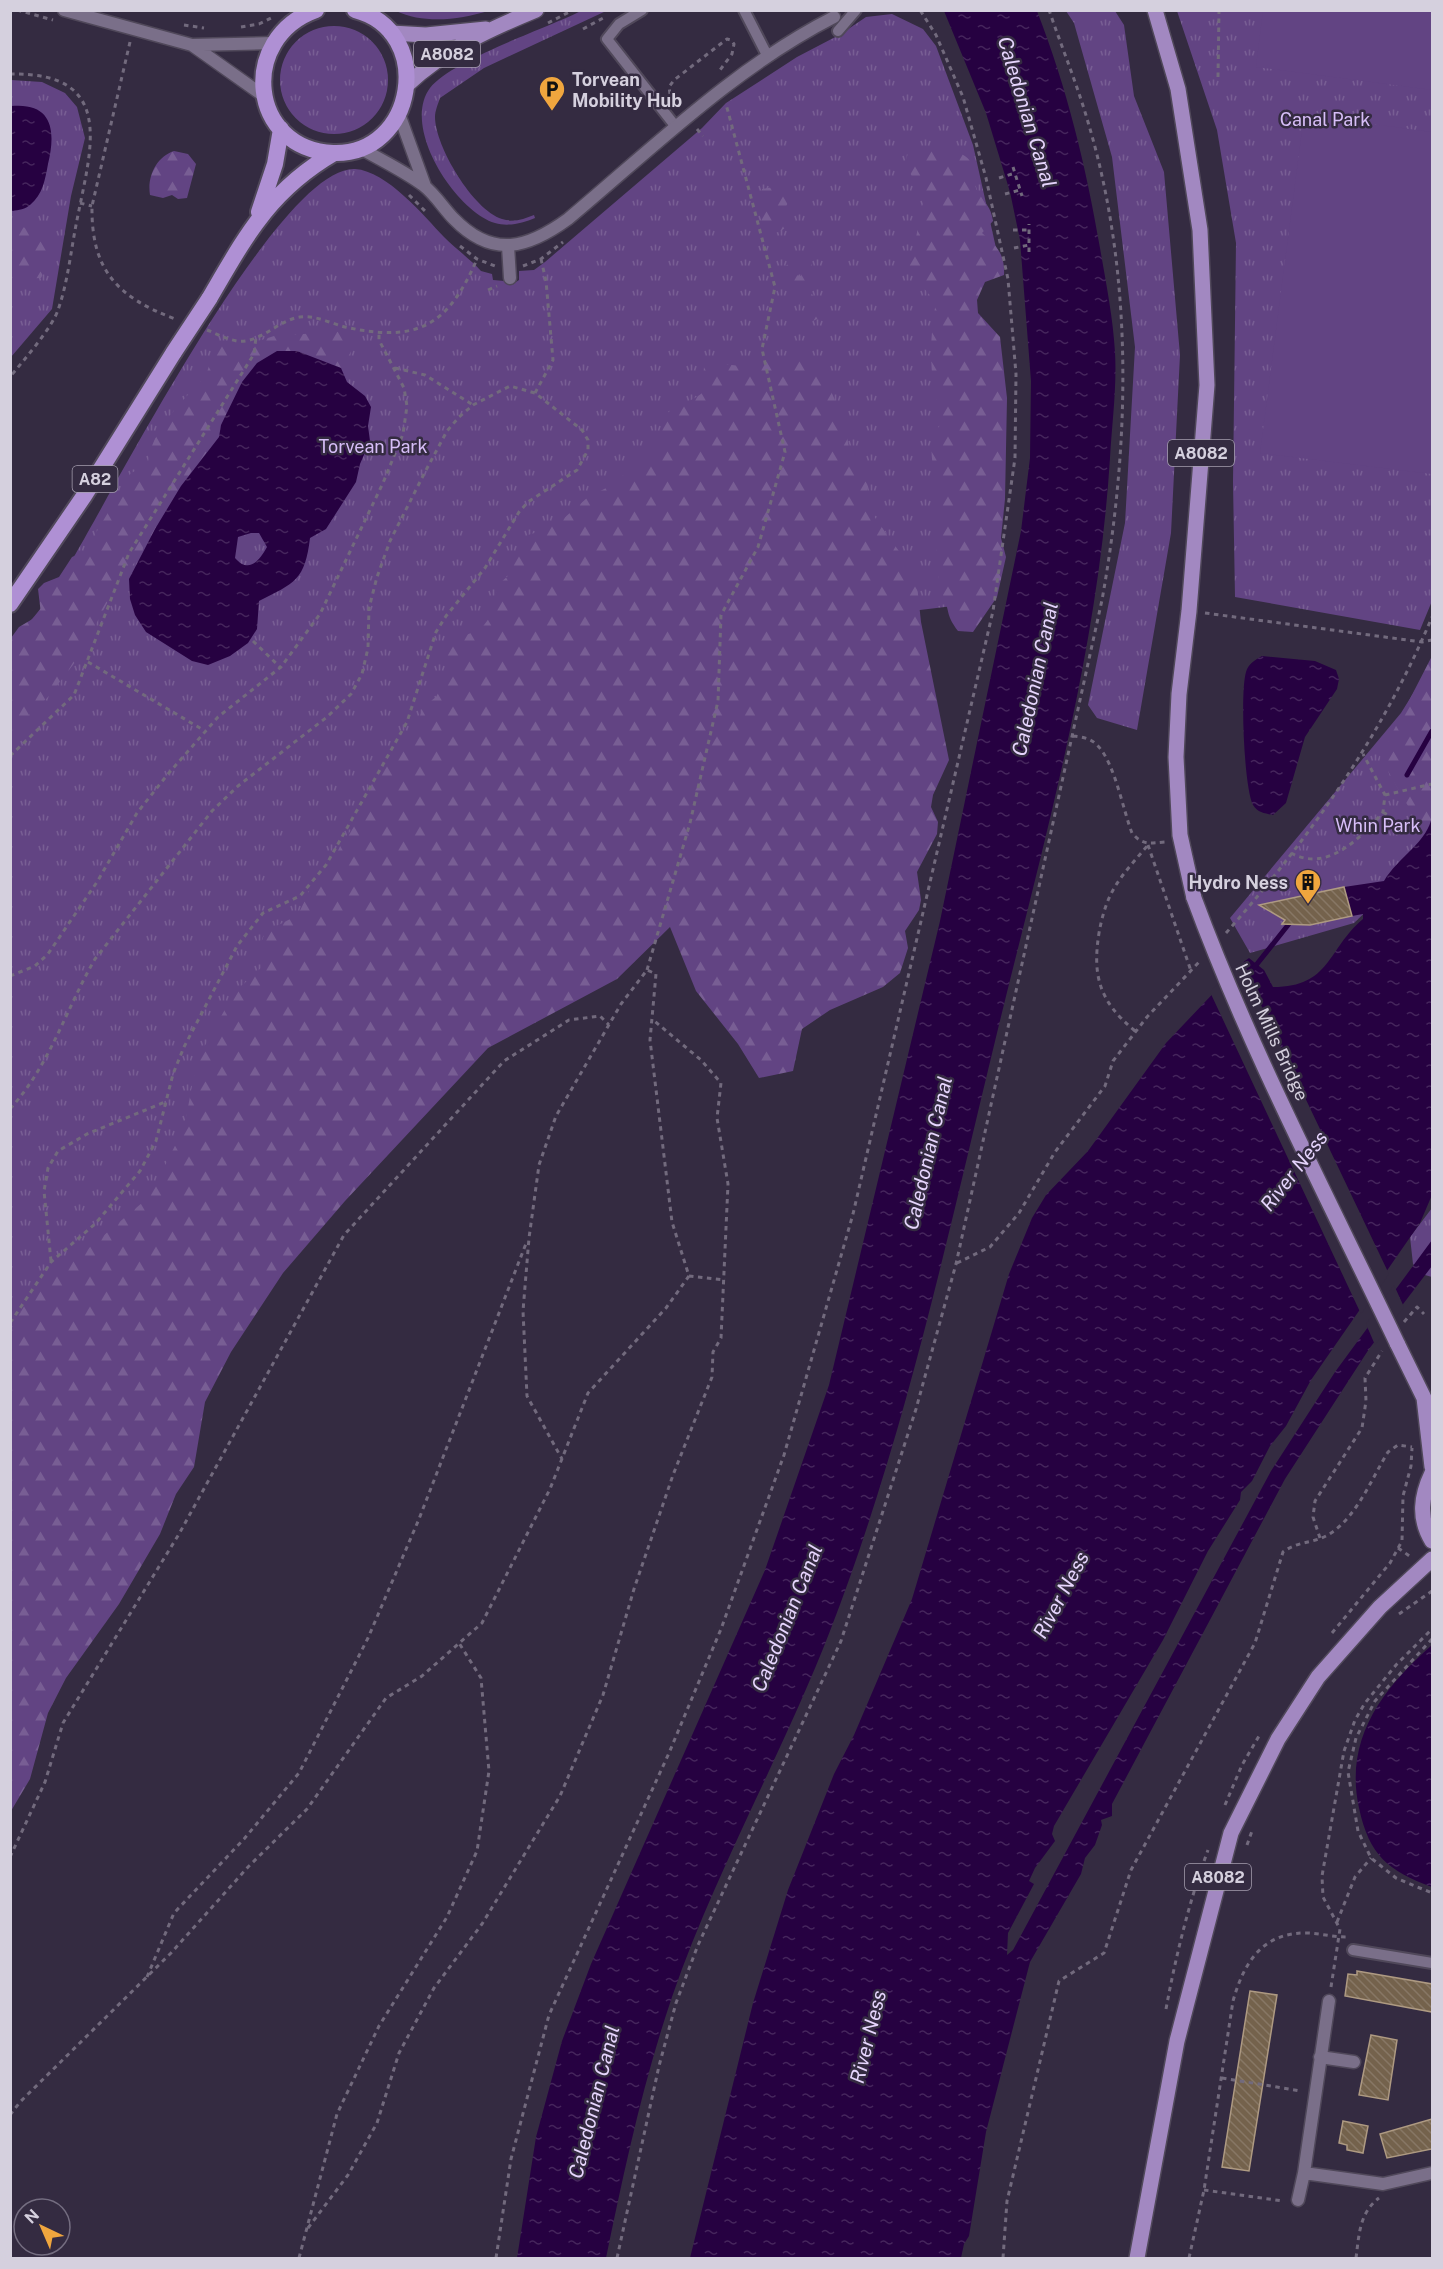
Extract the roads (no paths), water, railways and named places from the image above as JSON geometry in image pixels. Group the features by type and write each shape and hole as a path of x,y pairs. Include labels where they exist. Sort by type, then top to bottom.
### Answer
{"highway":[{"path":"307,12 285,27 272,43 265,61 264,96 268,108 281,129 305,146 334,153 360,148 383,134 399,114 408,84 401,49 391,33 360,11"},
{"name":"A82","path":"10,604 78,505 209,299 255,221 275,164 281,129"},
{"name":"A82","path":"255,221 296,177 334,153"}],"main road":[{"name":"A8082","path":"408,84 434,61 489,29 536,10"},
{"name":"Holm Mills Bridge","path":"1155,10 1178,89 1200,230 1207,385 1189,611 1179,694 1176,757 1180,835 1194,898 1216,957 1393,1340 1428,1402"},
{"name":"A8082","path":"391,33 426,35 489,29"},
{"name":"A8082","path":"1428,1402 1432,1467"},
{"path":"1432,1473 1425,1487 1422,1505 1424,1522 1432,1541"},
{"name":"A8082","path":"1137,2259 1177,2042 1231,1833 1278,1739 1318,1677 1380,1607 1432,1559"}],"street":[{"path":"63,16 192,45 272,43"},
{"path":"360,148 424,186 465,229 490,243 508,246 525,243 554,229 675,127 767,55 834,17"},
{"path":"192,45 264,96"},
{"path":"399,114 424,186"},
{"path":"508,246 510,278"},
{"path":"1298,2200 1329,2001"},
{"path":"1320,2057 1354,2062"},
{"path":"1304,2173 1383,2184 1432,2173"}],"lane":[{"path":"642,10 620,24 607,39 675,127"},
{"path":"744,10 767,55"},
{"path":"834,17 850,10"},
{"path":"838,31 856,10"},
{"path":"1353,1950 1432,1963"}],"water":[{"name":"Caledonian Canal","path":"944,11 1037,11 1066,98 1088,187 1111,313 1115,378 1104,531 1081,676 1050,819 923,1335 903,1410 857,1558 811,1677 708,1905 672,1997 643,2094 606,2258 517,2258 536,2137 562,2041 591,1964 765,1570 829,1385 940,921 1021,531 1030,458 1031,381 1020,240 1010,192 986,113"},
{"path":"11,106 25,106 43,114 48,121 52,140 41,191 28,206 13,211 10,210"},
{"path":"277,351 297,351 341,368 347,382 365,396 371,407 368,426 370,441 360,464 356,482 326,529 310,538 301,572 290,584 259,601 257,629 248,643 230,656 208,665 192,661 146,632 135,615 130,599 129,579 181,486 219,437 221,425 242,382 257,363","holes":["259,533 267,547 264,552 253,564 240,563 235,558 238,537"]},
{"path":"1262,656 1315,661 1336,670 1339,679 1337,689 1305,737 1286,803 1273,815 1259,811 1253,805 1245,760 1244,682 1248,667"},
{"name":"River Ness","path":"1432,816 1432,1195 1420,1223 1311,1380 1286,1426 1270,1446 1252,1481 1241,1492 1240,1500 1208,1551 1163,1640 1054,1826 1052,1834 1055,1841 1035,1868 1029,1881 1034,1884 1008,1933 1007,1955 1013,1950 1271,1471 1335,1372 1432,1240 1432,1266 1369,1349 1285,1479 1112,1804 1112,1816 1101,1820 1102,1825 1095,1845 1085,1858 1081,1874 1030,1962 986,2132 969,2236 964,2244 961,2258 690,2258 753,2003 788,1890 834,1774 854,1735 912,1599 1009,1274 1032,1218 1046,1195 1088,1151 1166,1043 1242,963 1249,958 1264,970 1273,987 1306,981 1317,973 1363,919 1363,914 1352,916 1344,887 1384,881 1425,834"},
{"path":"1432,1645 1432,1887 1403,1875 1383,1859 1375,1849 1363,1824 1356,1783 1357,1760 1362,1738 1371,1717 1397,1679"}],"waterway":[{"path":"1407,775 1432,731"},
{"path":"1253,969 1292,920"}],"place":[{"name":"Torvean Mobility Hub","path":"552,112"},
{"name":"Hydro Ness","path":"1308,905"}],"park label":[{"name":"Canal Park","path":"1325,119"},
{"name":"Torvean Park","path":"373,446"},
{"name":"Whin Park","path":"1378,825"}]}
